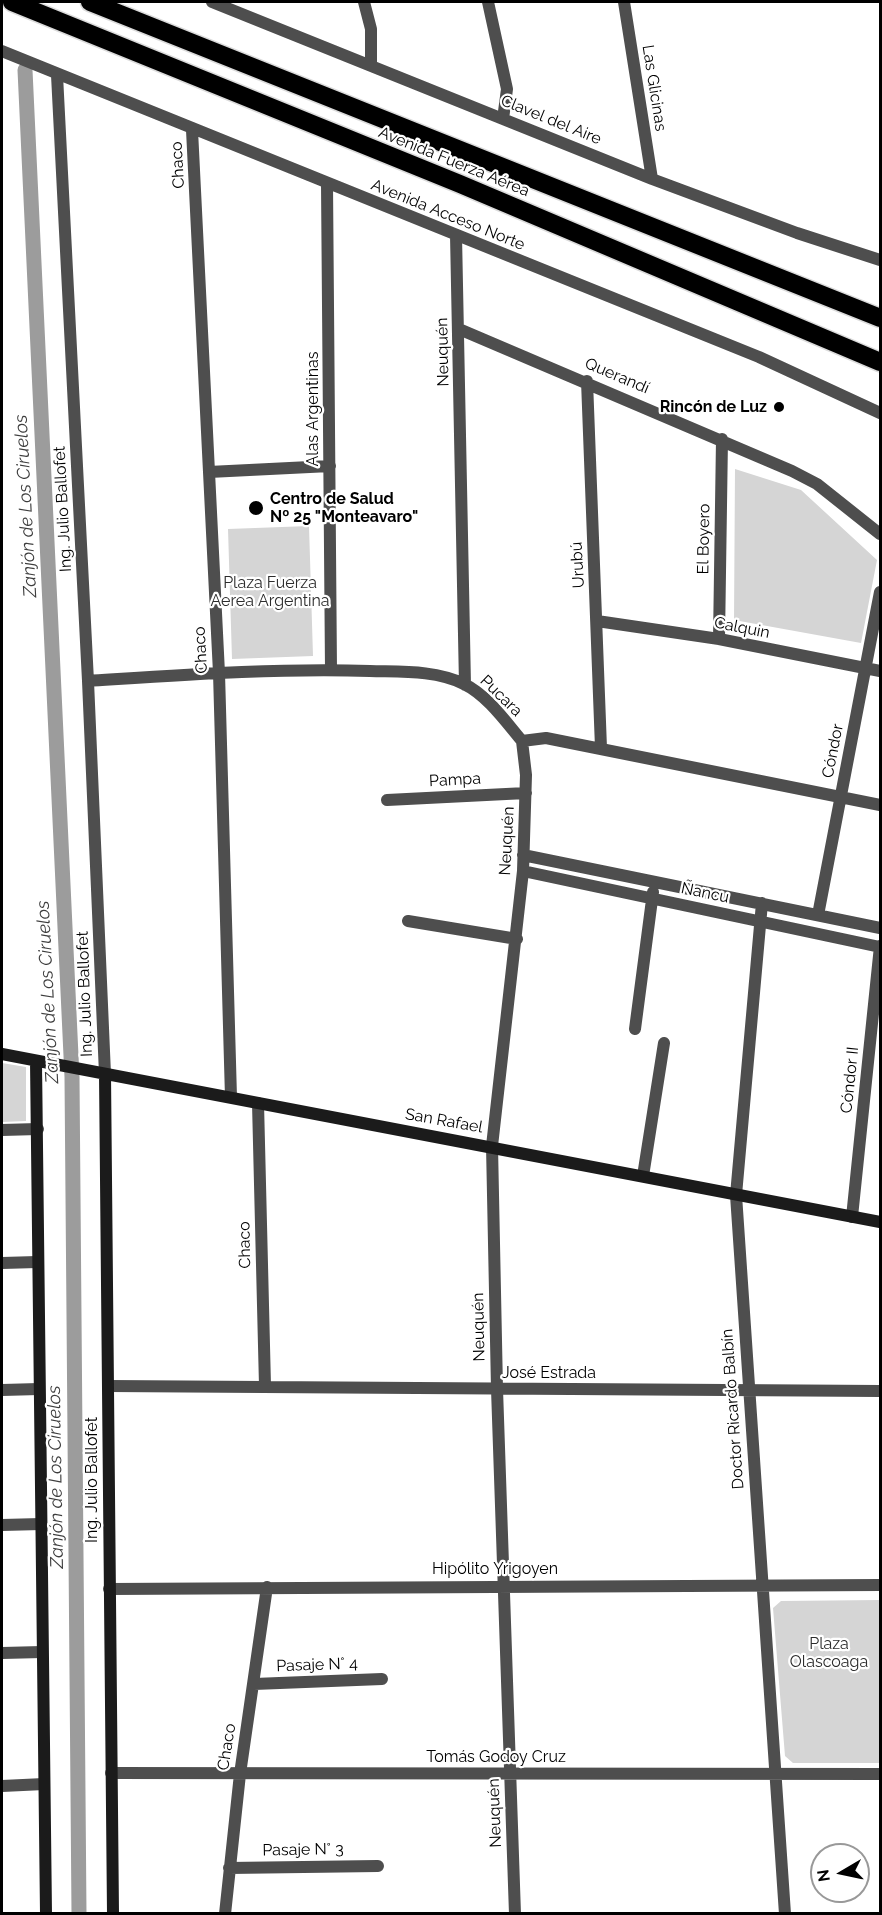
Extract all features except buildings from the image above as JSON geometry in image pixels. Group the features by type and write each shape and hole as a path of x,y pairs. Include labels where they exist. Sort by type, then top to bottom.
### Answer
{"highway":[{"name":"Avenida Fuerza Aérea","path":"12,2 460,184 880,362"},
{"name":"Avenida Fuerza Aérea","path":"90,2 880,318"}],"street":[{"path":"364,2 371,29 370,65"},
{"path":"488,2 507,89 503,119"},
{"name":"Las Glicinas","path":"624,2 652,179"},
{"name":"Clavel del Aire","path":"217,3 652,179 797,233 880,260"},
{"name":"Avenida Acceso Norte","path":"2,51 192,130 759,357 880,413"},
{"name":"Ing. Julio Ballofet","path":"57,75 88,681 108,1386 112,1914"},
{"name":"Chaco","path":"192,130 219,673 231,1097"},
{"name":"Alas Argentinas","path":"327,184 331,670"},
{"name":"Neuquén","path":"456,235 465,685"},
{"name":"Querandí","path":"459,329 722,439 817,484 880,534"},
{"name":"Urubú","path":"587,381 601,747"},
{"name":"El Boyero","path":"718,639 722,439"},
{"path":"209,472 330,466"},
{"name":"Cóndor","path":"818,915 880,592"},
{"name":"Calquin","path":"597,621 718,639 880,671"},
{"name":"Pucara","path":"88,681 219,673 331,670 440,676 465,685 498,711 522,741 546,738 601,747 880,805"},
{"name":"Neuquén","path":"515,1914 497,1389 492,1146 523,871 526,793 522,741"},
{"name":"Pampa","path":"387,800 526,793"},
{"name":"Ñancu","path":"523,855 880,927"},
{"name":"Ñancu","path":"523,871 880,946"},
{"path":"635,1029 655,882"},
{"name":"Doctor Ricardo Balbín","path":"762,903 736,1195 747,1390 785,1914"},
{"path":"408,921 517,939"},
{"name":"Cóndor II","path":"852,1217 880,946"},
{"path":"643,1176 664,1043"},
{"name":"San Rafael","path":"2,1054 880,1222"},
{"path":"36,1061 46,1914"},
{"name":"Chaco","path":"258,1103 265,1386"},
{"path":"2,1130 38,1129"},
{"path":"2,1263 37,1262"},
{"name":"José Estrada","path":"108,1386 880,1391"},
{"path":"2,1390 39,1389"},
{"path":"2,1524 41,1524"},
{"name":"Hipólito Yrigoyen","path":"109,1589 503,1585 880,1585"},
{"name":"Chaco","path":"225,1914 240,1774 267,1587"},
{"path":"2,1653 42,1652"},
{"name":"Pasaje N° 4","path":"254,1684 382,1678"},
{"name":"Tomás Godoy Cruz","path":"111,1773 880,1774"},
{"path":"2,1786 45,1784"},
{"name":"Pasaje N° 3","path":"229,1868 378,1866"}],"green space":[{"path":"735,469 801,490 877,560 861,643 734,620"},
{"name":"Plaza Fuerza Aerea Argentina","path":"309,526 313,656 232,659 228,529"},
{"path":"2,1063 26,1067 26,1121 2,1122"},
{"name":"Plaza Olascoaga","path":"880,1600 880,1763 793,1763 785,1756 773,1608 781,1601"}],"waterway":[{"name":"Zanjón de Los Ciruelos","path":"25,70 72,1077 79,1914"}],"place":[{"name":"Rincón de Luz","path":"779,407"},
{"name":"Centro de Salud Nº 25 \"Monteavaro\"","path":"256,508"}]}
